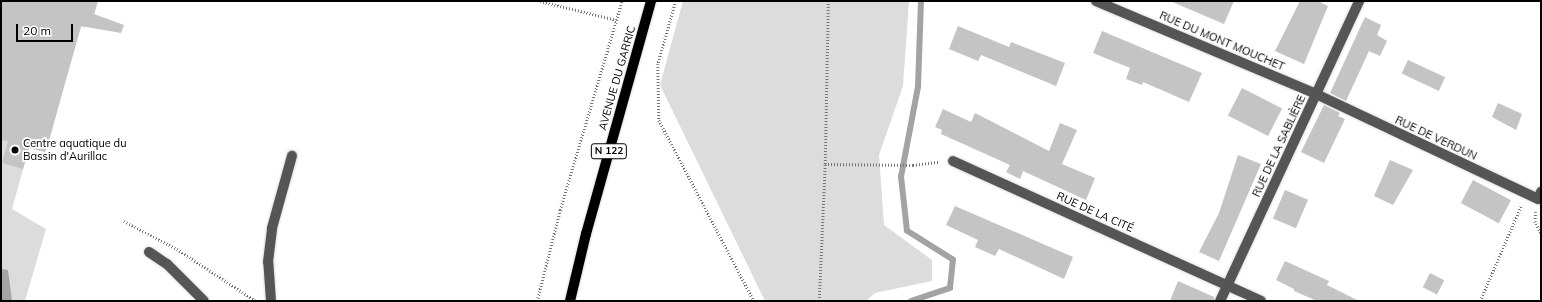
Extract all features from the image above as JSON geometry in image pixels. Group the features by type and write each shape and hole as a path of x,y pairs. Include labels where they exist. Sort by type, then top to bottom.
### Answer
{"main road":[{"name":"AVENUE DU GARRIC","path":"570,301 586,234 651,1"}],"street":[{"name":"RUE DU MONT MOUCHET","path":"1096,1 1316,94"},
{"name":"RUE DE LA SABLIÈRE","path":"1220,301 1359,1"},
{"name":"RUE DE VERDUN","path":"1316,94 1526,194 1539,196"},
{"path":"271,301 268,262 272,228 292,156"},
{"name":"RUE DE LA CITÉ","path":"953,161 1228,284 1261,301"},
{"path":"149,252 167,264 204,301"}],"path":[{"path":"540,1 617,20"},
{"path":"537,301 560,210 622,1"},
{"path":"676,1 658,64 659,120 754,301"},
{"path":"819,301 826,164 828,1"},
{"path":"826,164 913,165 953,161"},
{"path":"1480,301 1526,194"},
{"path":"1539,196 1535,221 1541,233"},
{"path":"124,221 177,249 256,301"}],"shaded area":[{"name":"Centre aquatique du Bassin d'Aurillac","path":"1,1 98,1 91,27 81,27 45,152 29,148 12,209 46,229 25,301 1,301"},
{"path":"683,1 909,1 903,86 879,155 884,225 932,260 932,281 875,293 866,301 765,301 660,85"},
{"path":"2,269 8,270 12,301 1,301"}],"building":[{"name":"Centre aquatique du Bassin d'Aurillac","path":"1,1 98,1 94,14 124,25 121,33 81,26 45,152 29,148 23,169 2,163 8,141 1,140"},
{"path":"1170,1 1234,1 1224,24"},
{"path":"1300,1 1318,1 1328,6 1304,64 1275,51"},
{"path":"1365,17 1381,25 1377,35 1387,41 1380,56 1369,51 1346,101 1330,93"},
{"path":"958,26 1009,47 1011,42 1065,63 1056,86 981,55 978,61 949,49"},
{"path":"1102,31 1202,73 1189,102 1143,82 1142,85 1126,79 1130,68 1093,53"},
{"path":"1408,60 1445,77 1439,91 1402,74"},
{"path":"1242,88 1282,108 1268,136 1228,116"},
{"path":"1498,103 1522,114 1516,130 1492,117"},
{"path":"1324,105 1340,113 1338,116 1345,119 1324,163 1301,152"},
{"path":"943,109 971,122 975,113 1049,151 1060,123 1077,130 1062,164 1095,178 1086,200 1023,171 1020,179 1006,172 1010,165 941,134 942,130 935,127"},
{"path":"1238,155 1261,164 1219,261 1199,252 1219,213"},
{"path":"1390,160 1413,170 1393,205 1374,196"},
{"path":"1473,180 1511,200 1499,223 1461,203"},
{"path":"1285,190 1308,200 1296,228 1273,219"},
{"path":"955,206 1073,257 1064,279 999,249 995,256 975,247 978,240 946,225"},
{"path":"1285,261 1329,281 1327,285 1359,301 1317,301 1294,291 1294,289 1276,280"},
{"path":"1430,273 1444,280 1437,295 1423,287"},
{"path":"1178,281 1214,297 1214,301 1170,301"}],"waterway":[{"path":"911,301 950,288 953,260 907,231 901,177 918,87 921,1"}],"place":[{"name":"Centre aquatique du Bassin d'Aurillac","path":"15,150"}]}
